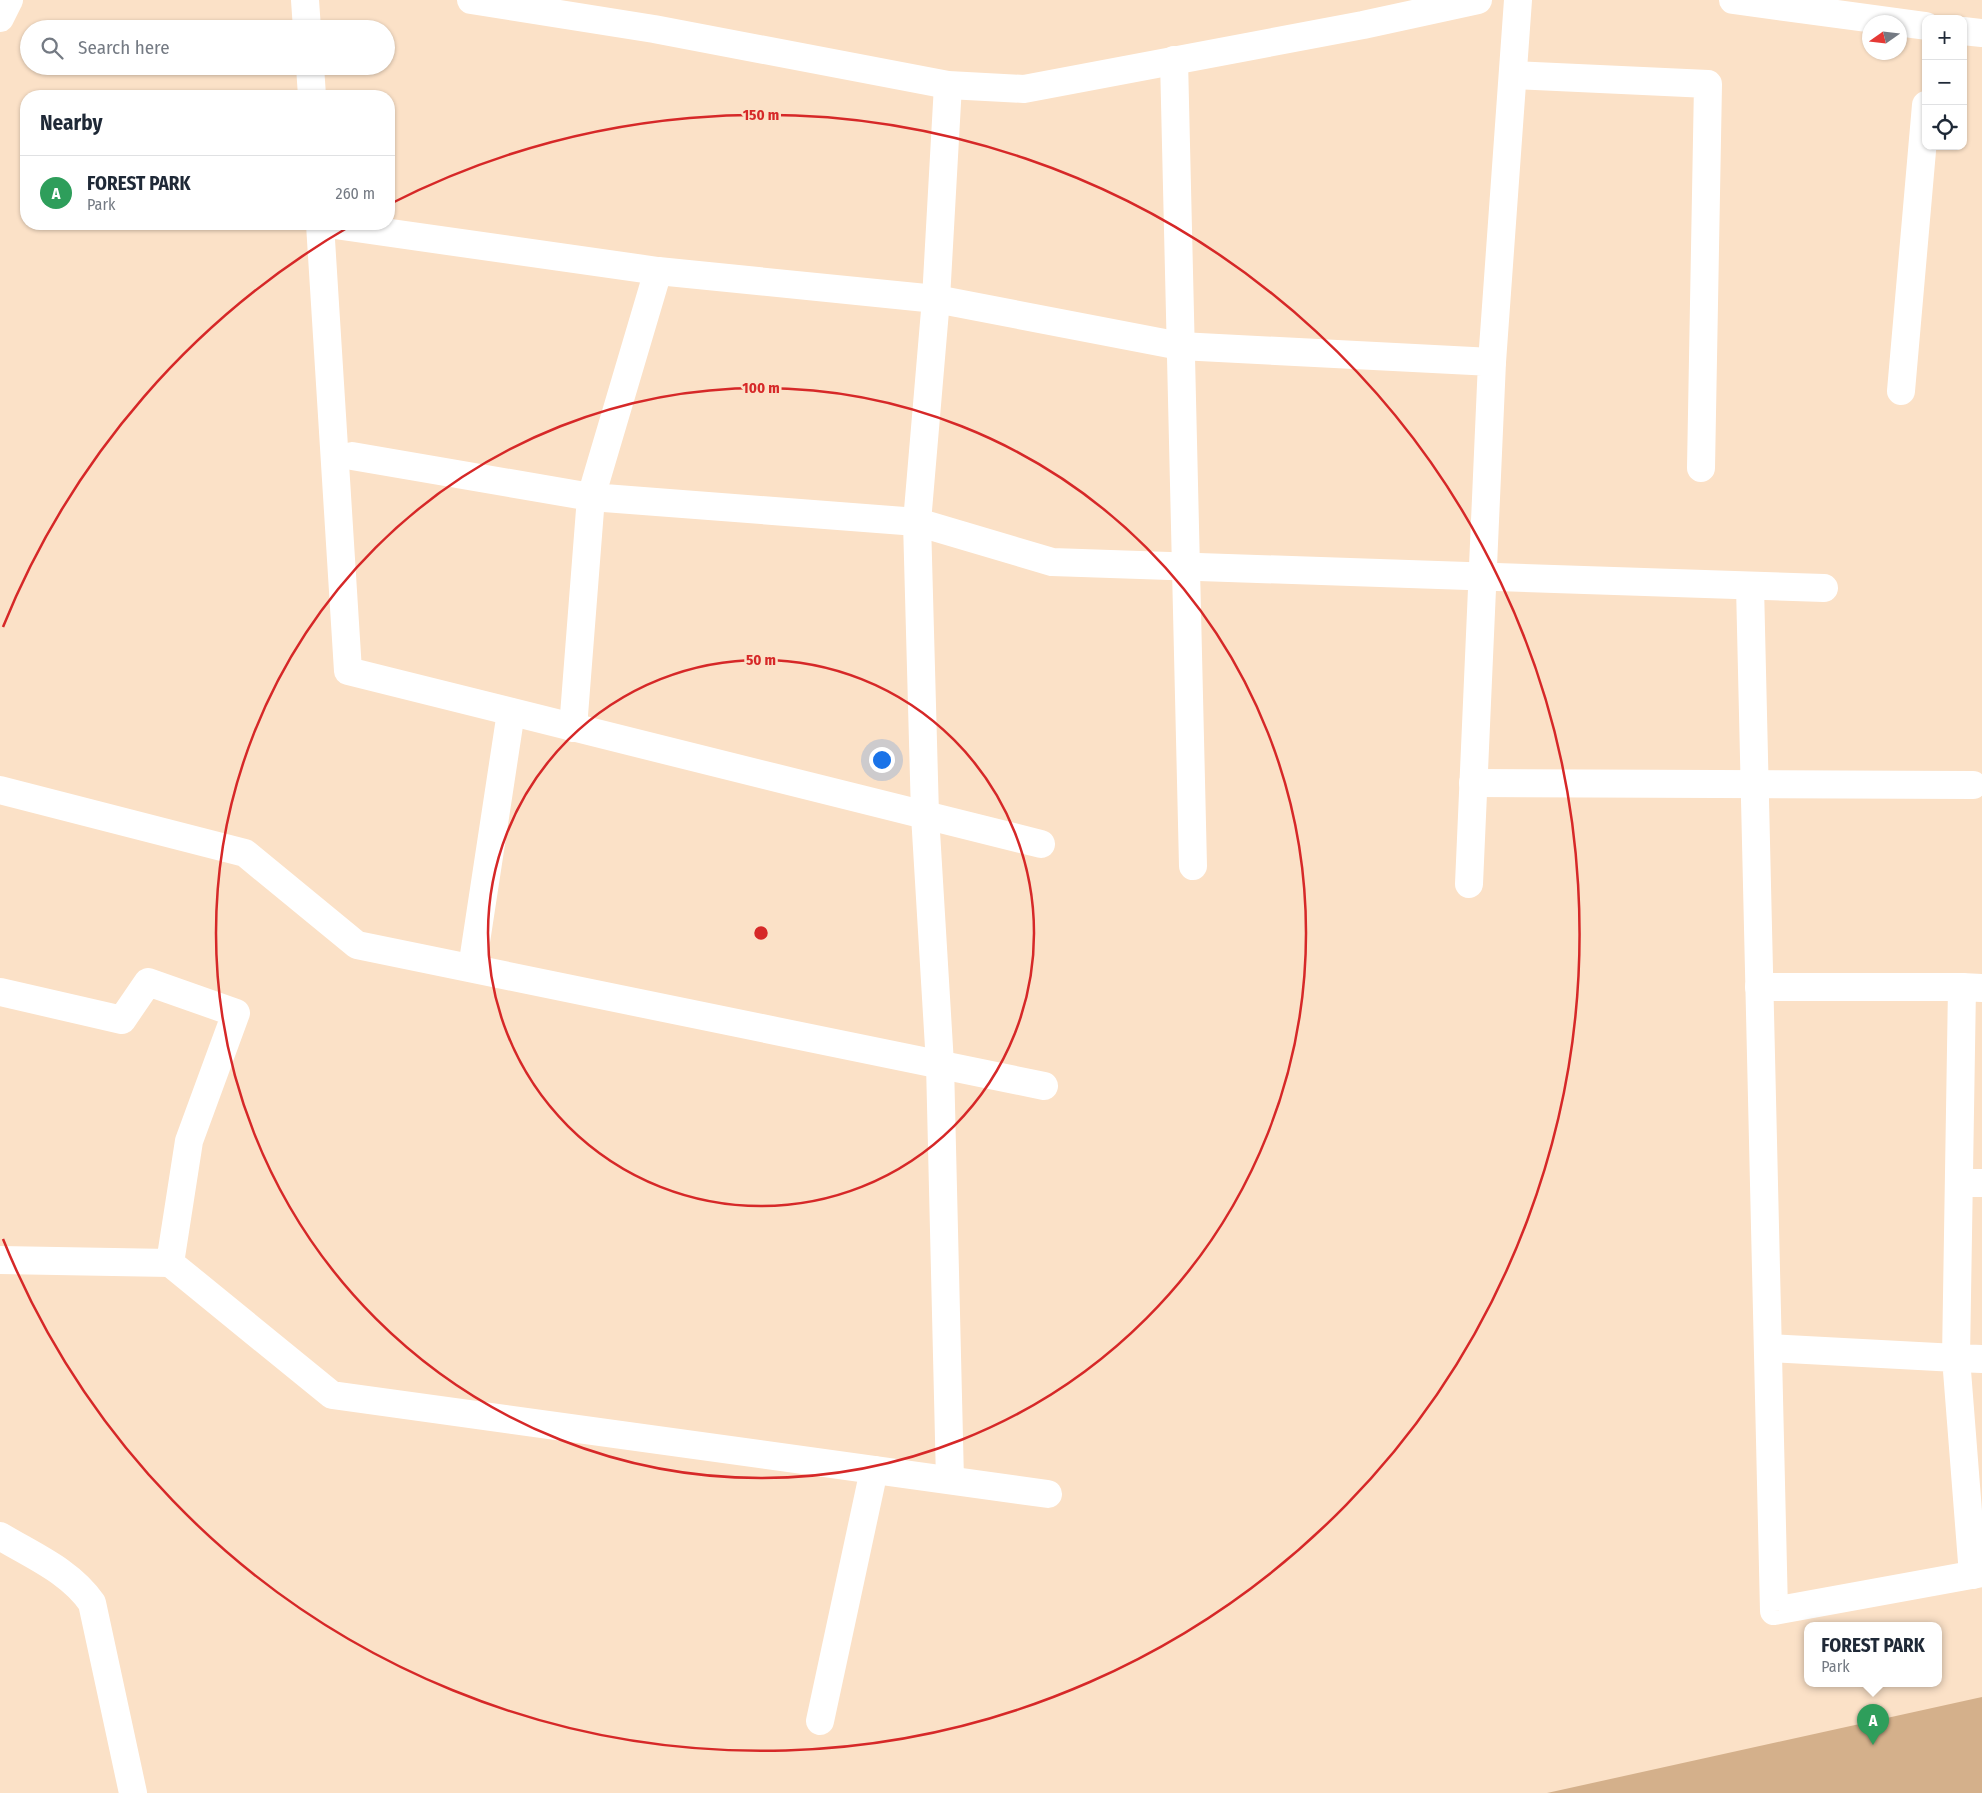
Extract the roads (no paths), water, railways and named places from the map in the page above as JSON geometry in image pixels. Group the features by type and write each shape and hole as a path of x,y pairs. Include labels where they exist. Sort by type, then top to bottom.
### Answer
{"street":[{"path":"0,18 9,0"},
{"path":"305,0 306,20"},
{"path":"471,0 654,29 948,85 1024,89 1363,25 1478,0"},
{"path":"1469,884 1492,362 1518,0"},
{"path":"1733,0 1922,25"},
{"path":"1967,31 1982,33"},
{"path":"1174,60 1193,866"},
{"path":"311,75 312,90"},
{"path":"1513,75 1708,84 1701,468"},
{"path":"948,85 936,298 917,522 925,815 940,1064 950,1480"},
{"path":"1901,391 1922,150"},
{"path":"320,230 348,672 1041,844"},
{"path":"369,230 658,272 936,298 1180,346 1492,362"},
{"path":"573,728 591,497 658,272"},
{"path":"352,456 591,497 917,522 1052,562 1824,588"},
{"path":"1750,586 1774,1611 1978,1574 1969,1358 1972,988 1760,987"},
{"path":"472,968 511,712"},
{"path":"1473,782 1974,784"},
{"path":"0,790 245,853 357,945 1044,1086"},
{"path":"0,992 122,1020 148,982 236,1013 189,1141 170,1263"},
{"path":"0,1260 170,1263 332,1395 1048,1494"},
{"path":"1768,1348 1969,1358"},
{"path":"820,1721 874,1470"},
{"path":"0,1536 70,1578 82,1589 92,1603 133,1793"}],"place":[{"name":"FOREST PARK","path":"1873,1745"}]}
